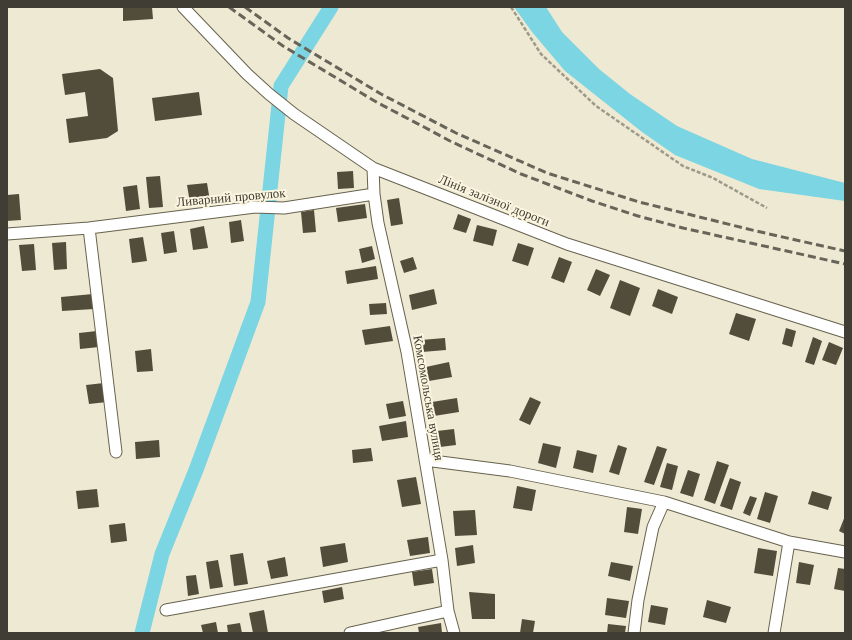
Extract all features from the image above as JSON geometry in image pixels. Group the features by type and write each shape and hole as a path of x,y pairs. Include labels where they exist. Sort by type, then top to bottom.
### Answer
{"street":[{"name":"Лінія залізної дороги","path":"183,7 247,74 269,94 294,114 373,168 567,244 845,332"},
{"name":"Комсомольська вулиця","path":"373,168 374,194 378,223 407,352 442,560 448,611 454,633"},
{"name":"Ливарний провулок","path":"7,234 89,228 255,207 284,208 374,194"},
{"path":"89,228 116,452"},
{"path":"425,460 510,471 664,502 789,542 845,552"},
{"path":"634,633 638,600 654,527 664,502"},
{"path":"774,633 789,542"},
{"path":"166,610 442,560"},
{"path":"350,633 448,611"}],"path":[{"path":"511,7 541,54 596,106 683,166 713,178 766,208"}],"water":[{"path":"514,7 546,7 562,32 599,69 630,94 677,126 752,159 845,183 845,201 759,189 675,155 642,132 565,71 532,32"}],"building":[{"path":"123,7 152,7 153,19 123,21"},
{"path":"100,69 113,78 118,131 107,138 69,143 66,119 88,116 85,92 65,95 62,74"},
{"path":"199,92 202,115 155,121 152,98"},
{"path":"353,171 354,188 338,189 337,172"},
{"path":"160,176 163,207 149,208 146,177"},
{"path":"207,183 210,201 190,203 187,185"},
{"path":"137,185 140,209 126,211 123,187"},
{"path":"19,194 21,220 7,221 7,195"},
{"path":"399,198 403,224 391,226 387,200"},
{"path":"365,204 367,218 338,222 336,208"},
{"path":"314,210 316,232 303,233 301,212"},
{"path":"458,214 471,219 466,233 453,229"},
{"path":"241,220 244,241 231,243 229,222"},
{"path":"477,225 497,230 493,246 473,241"},
{"path":"204,226 208,248 193,250 190,229"},
{"path":"174,231 177,252 164,254 161,233"},
{"path":"143,237 147,261 132,263 129,239"},
{"path":"66,242 67,269 54,270 52,243"},
{"path":"518,243 534,248 528,266 512,261"},
{"path":"34,244 36,270 22,271 19,245"},
{"path":"372,246 375,259 362,263 359,249"},
{"path":"413,257 417,269 404,273 400,261"},
{"path":"559,257 572,262 564,283 551,278"},
{"path":"376,266 378,279 347,284 345,271"},
{"path":"596,269 610,275 600,296 587,290"},
{"path":"620,280 640,288 630,316 610,308"},
{"path":"434,289 437,304 412,310 409,295"},
{"path":"658,289 678,297 672,314 652,306"},
{"path":"93,294 94,309 62,311 61,297"},
{"path":"386,303 387,314 370,315 369,304"},
{"path":"736,313 756,319 749,341 729,334"},
{"path":"390,326 393,341 365,345 362,330"},
{"path":"786,328 796,331 792,347 782,344"},
{"path":"97,331 99,347 80,349 79,333"},
{"path":"813,337 822,341 814,365 805,362"},
{"path":"445,338 446,350 422,352 421,340"},
{"path":"829,342 843,348 836,365 822,360"},
{"path":"151,349 153,371 137,372 135,351"},
{"path":"449,362 452,377 429,381 426,367"},
{"path":"104,383 107,402 89,404 86,385"},
{"path":"530,397 541,402 530,425 519,420"},
{"path":"457,398 459,412 434,416 432,402"},
{"path":"403,401 406,416 389,419 386,404"},
{"path":"406,421 408,437 382,441 379,426"},
{"path":"454,429 456,445 440,447 437,431"},
{"path":"159,440 160,457 136,459 135,442"},
{"path":"543,443 561,447 556,468 538,463"},
{"path":"618,445 627,448 619,475 609,472"},
{"path":"657,446 667,449 654,485 644,482"},
{"path":"371,448 373,461 353,463 352,450"},
{"path":"577,450 597,455 593,473 573,468"},
{"path":"717,461 729,465 715,504 704,500"},
{"path":"667,463 678,466 672,490 660,487"},
{"path":"688,470 700,474 693,497 680,493"},
{"path":"416,477 421,504 402,507 397,480"},
{"path":"730,478 741,482 732,510 720,506"},
{"path":"517,486 536,490 532,511 513,508"},
{"path":"97,489 99,507 78,509 76,491"},
{"path":"812,491 832,497 828,510 808,504"},
{"path":"765,492 778,496 770,523 757,519"},
{"path":"750,496 757,498 750,516 743,513"},
{"path":"627,507 642,509 638,534 624,532"},
{"path":"475,510 477,535 455,536 453,511"},
{"path":"845,516 845,534 839,531"},
{"path":"125,523 127,541 111,543 109,525"},
{"path":"428,537 430,553 410,556 407,540"},
{"path":"345,543 348,562 323,567 320,547"},
{"path":"473,545 475,563 457,566 455,548"},
{"path":"758,548 777,551 773,576 754,573"},
{"path":"243,553 248,584 234,586 230,555"},
{"path":"285,557 288,576 271,579 267,561"},
{"path":"218,560 223,587 210,589 206,562"},
{"path":"611,562 633,566 630,581 608,576"},
{"path":"799,562 814,565 810,585 796,583"},
{"path":"838,568 845,569 845,591 834,589"},
{"path":"432,569 434,583 414,586 412,572"},
{"path":"196,575 199,594 188,596 186,576"},
{"path":"342,587 344,599 324,603 322,591"},
{"path":"469,592 495,594 495,619 472,619"},
{"path":"607,598 629,601 626,618 605,615"},
{"path":"707,600 731,607 726,623 703,617"},
{"path":"651,605 668,608 665,625 648,622"},
{"path":"264,610 268,633 253,633 249,613"},
{"path":"522,619 535,621 533,633 520,633"},
{"path":"216,622 218,633 203,633 201,625"},
{"path":"240,623 242,633 228,633 227,625"},
{"path":"441,623 442,633 419,633 418,627"},
{"path":"608,624 626,626 625,633 607,633"}],"waterway":[{"path":"142,633 162,554 196,470 258,302 281,86 331,7"}],"railway":[{"path":"229,7 283,46 378,103 450,141 521,174 592,201 638,216 683,228 845,264"},
{"path":"245,7 288,38 381,94 456,133 547,173 639,202 845,251"}]}
